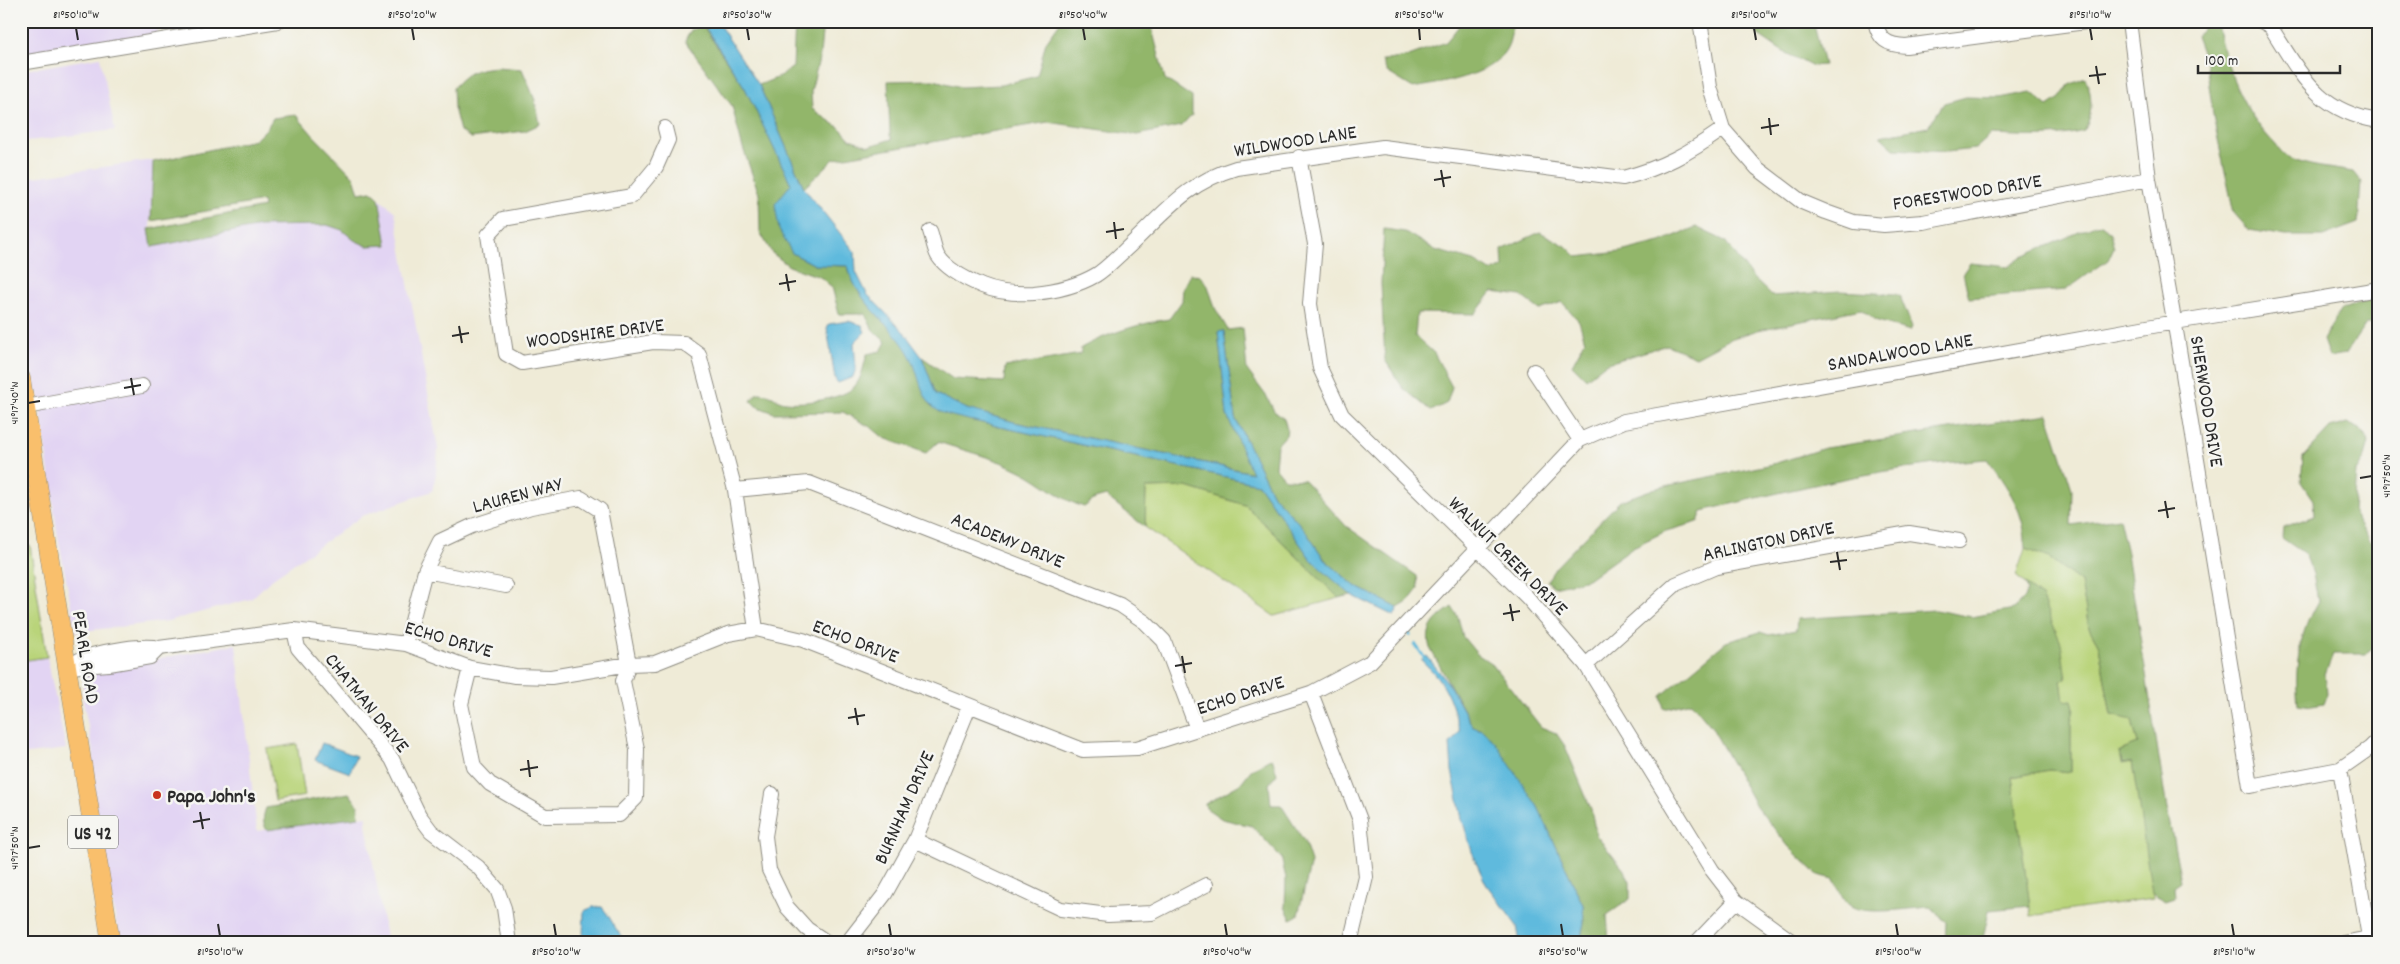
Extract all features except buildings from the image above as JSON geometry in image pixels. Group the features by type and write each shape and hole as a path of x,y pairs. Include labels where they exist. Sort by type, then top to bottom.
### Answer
{"main road":[{"name":"PEARL ROAD","path":"21,378 111,943"}],"street":[{"path":"21,63 278,21"},
{"name":"FORESTWOOD DRIVE","path":"1700,21 1710,88 1723,130 1757,168 1802,202 1854,222 1884,225 1923,222 2149,179"},
{"path":"1875,21 1879,36 1892,46 1906,46 2061,23 2093,21"},
{"name":"SHERWOOD DRIVE","path":"2129,21 2149,179 2175,322 2250,786 2340,769"},
{"path":"2262,21 2270,26 2306,81 2323,98 2340,110 2359,118 2379,121"},
{"name":"WOODSHIRE DRIVE","path":"665,128 668,140 656,167 632,196 503,219 488,235 506,354 522,363 653,342 684,343 699,354 735,490 756,630"},
{"name":"WILDWOOD LANE","path":"930,231 939,257 963,278 994,290 1020,294 1071,287 1098,274 1170,205 1191,188 1214,174 1236,168 1300,157 1383,147 1623,178 1652,170 1687,154 1723,130"},
{"name":"WALNUT CREEK DRIVE","path":"1300,157 1315,244 1310,304 1320,368 1329,391 1342,415 1476,549 1527,597 1586,665 1712,870 1736,900 1794,943"},
{"name":"SANDALWOOD LANE","path":"1476,549 1580,440 1624,421 2175,322 2379,289"},
{"path":"1534,371 1580,440"},
{"path":"26,407 142,386"},
{"name":"ACADEMY DRIVE","path":"735,490 809,483 1120,605 1145,622 1164,641 1197,729"},
{"name":"LAUREN WAY","path":"406,644 425,571 440,541 472,526 531,507 581,498 600,510 629,664"},
{"name":"ARLINGTON DRIVE","path":"1586,665 1676,584 1716,567 1909,533 1959,541"},
{"name":"ECHO DRIVE","path":"67,667 95,666 150,657 158,648 294,630 406,644 470,668 515,676 551,676 629,664 655,663 728,634 756,630 803,640 969,707 1083,750 1137,748 1311,693 1370,662 1476,549"},
{"path":"425,571 506,586"},
{"name":"CHATMAN DRIVE","path":"294,630 298,648 392,759 419,815 431,831 478,867 497,888 504,908 509,943"},
{"path":"470,668 461,704 474,767 490,784 546,816 619,815 636,798 637,749 623,681 629,664"},
{"path":"1311,693 1360,820 1366,877 1350,943"},
{"name":"BURNHAM DRIVE","path":"847,943 884,894 915,840 969,707"},
{"path":"2343,943 2372,939 2340,769 2370,748 2379,738"},
{"path":"772,794 764,836 769,870 787,907 806,929 828,943"},
{"path":"915,840 1061,909 1108,915 1152,913 1206,885"},
{"path":"1696,943 1736,900"}],"shaded area":[{"path":"21,21 156,21 159,37 21,60"},
{"path":"100,57 115,130 21,142 21,71"},
{"path":"152,160 150,229 264,207 371,191 395,212 438,448 436,474 432,491 362,516 273,578 251,599 168,621 76,632 57,531 38,393 35,390 21,298 21,179"},
{"path":"236,644 257,831 367,816 366,824 387,943 120,943 86,758 94,756 83,701 83,680 94,671"},
{"path":"47,657 66,749 21,755 21,661"}],"green space":[{"path":"795,21 823,21 820,55 811,91 812,109 840,128 850,139 869,146 892,139 890,135 888,81 934,80 961,87 1001,85 1037,76 1046,42 1061,21 1150,21 1165,79 1192,97 1192,115 1182,126 1137,135 1048,122 834,159 804,188 759,85 779,77 793,67"},
{"path":"1463,21 1513,21 1510,41 1498,60 1476,73 1464,77 1413,88 1387,72 1382,61 1406,57 1446,42"},
{"path":"1754,21 1813,21 1824,65 1811,66 1782,51 1757,34"},
{"path":"2207,23 2217,25 2231,74 2245,104 2264,132 2282,152 2289,158 2304,163 2353,172 2361,182 2358,223 2323,236 2286,236 2249,230 2234,213 2214,121 2206,63 2196,36"},
{"path":"703,26 745,88 791,184 792,253 815,265 848,266 858,291 894,332 910,354 930,405 969,420 1258,484 1310,558 1351,595 1339,598 1245,505 1187,487 1146,488 1145,527 1106,496 1095,499 1084,507 1068,500 1029,475 1001,462 938,442 926,453 884,438 872,428 843,412 774,413 756,406 751,401 757,393 768,394 782,401 793,402 822,400 841,395 854,387 859,380 867,354 881,351 886,342 873,330 865,314 839,314 832,287 820,277 789,266 772,253 760,232 759,194 742,145 732,106 685,41 691,30"},
{"path":"497,67 522,69 535,100 540,124 525,131 471,138 460,131 454,108 453,88 472,72"},
{"path":"2085,78 2091,97 2091,104 2089,118 2084,131 2050,136 1991,135 1975,149 1947,152 1894,149 1880,136 1928,127 1944,103 1966,97 2000,98 2031,92 2048,106 2060,98 2069,85"},
{"path":"296,115 354,177 359,193 371,191 379,198 387,245 367,246 354,240 342,230 327,225 260,226 152,247 149,229 264,207 263,201 151,221 153,162 255,140 267,128 273,118"},
{"path":"2102,224 2110,233 2114,247 2108,260 2066,290 1969,298 1963,273 1970,263 2008,267 2022,257 2095,225"},
{"path":"1696,227 1725,241 1752,277 1772,296 1840,291 1895,294 1900,296 1912,327 1910,331 1875,320 1861,309 1758,330 1730,339 1696,357 1667,345 1605,364 1586,379 1572,365 1585,341 1579,321 1562,302 1540,310 1521,296 1492,292 1475,314 1417,313 1415,336 1434,353 1452,387 1447,403 1431,411 1403,388 1385,360 1381,283 1384,229 1405,232 1435,250 1474,261 1491,271 1503,268 1502,250 1540,232 1566,246 1577,257 1620,252 1660,242"},
{"path":"1190,274 1200,276 1208,286 1215,308 1228,330 1243,328 1247,370 1267,397 1274,411 1284,419 1287,429 1286,435 1277,445 1275,467 1285,479 1304,480 1346,526 1417,576 1418,589 1408,602 1398,608 1355,586 1325,560 1304,529 1273,495 1235,418 1224,331 1218,332 1227,415 1253,473 1014,422 967,409 936,394 922,357 953,379 1004,382 1005,367 1081,354 1081,348 1101,338 1135,326 1169,319 1182,301 1183,288"},
{"path":"2379,296 2379,322 2366,324 2345,354 2329,357 2323,340 2340,310"},
{"path":"2048,414 2072,489 2071,525 2119,518 2127,553 2166,803 2181,881 2174,886 2175,898 2166,901 2152,893 2132,762 2122,764 2120,751 2138,744 2132,720 2111,715 2099,646 2089,628 2081,582 2049,558 2025,549 2025,536 2019,512 2002,480 1987,459 1879,472 1808,486 1702,511 1698,522 1666,531 1633,547 1588,579 1554,587 1547,581 1556,567 1620,501 1656,488 1773,464 1825,448"},
{"path":"2347,423 2360,429 2369,442 2365,457 2356,471 2353,513 2372,545 2379,644 2366,654 2333,654 2325,674 2327,693 2323,704 2312,706 2298,704 2297,677 2299,651 2306,626 2318,601 2313,574 2305,554 2282,538 2283,527 2314,516 2313,500 2301,482 2303,457 2330,428"},
{"path":"1187,487 1245,505 1339,598 1274,616 1145,527 1146,488"},
{"path":"30,545 47,657 21,661 21,546"},
{"path":"2025,549 2049,558 2081,582 2089,628 2099,646 2111,715 2132,719 2138,744 2120,751 2122,763 2132,762 2152,878 2153,898 2031,916 2012,777 2049,770 2071,772 2071,723 2074,708 2072,701 2064,702 2061,680 2066,679 2041,597 2016,576"},
{"path":"2024,583 2041,597 2061,643 2066,679 2061,680 2064,701 2072,700 2074,708 2071,723 2071,772 2049,770 2012,777 2030,906 1989,910 1982,943 1945,943 1946,922 1930,907 1875,911 1855,908 1848,904 1834,879 1818,875 1789,847 1756,806 1711,726 1691,702 1664,709 1661,696 1726,642 1760,632 1769,635 1796,630 1797,619 1935,610 1972,617 2014,609 2024,598 2027,590"},
{"path":"1452,607 1458,617 1463,637 1477,654 1492,664 1541,727 1556,733 1565,746 1591,809 1596,835 1624,870 1630,882 1630,899 1607,915 1609,943 1580,943 1584,922 1583,905 1538,807 1482,730 1473,727 1430,648 1430,629 1441,615"},
{"path":"297,744 305,796 275,801 267,749"},
{"path":"1272,758 1277,774 1269,784 1271,805 1281,805 1304,841 1311,862 1298,915 1291,919 1285,907 1286,878 1281,857 1252,826 1222,819 1206,808 1205,804 1240,784 1251,770"},
{"path":"349,793 358,805 359,817 267,830 264,825 266,808"}],"water":[{"path":"701,21 717,21 759,85 804,188 855,252 856,272 867,294 903,331 922,357 936,394 967,409 1014,422 1252,473 1227,415 1218,332 1224,331 1235,418 1273,495 1304,529 1325,560 1355,586 1398,608 1394,616 1351,595 1321,569 1310,558 1258,484 959,418 942,413 933,407 923,392 909,354 858,291 848,266 815,265 792,253 779,230 775,204 791,184 745,88"},
{"path":"848,321 862,325 865,332 854,343 856,368 853,377 838,383 835,379 827,328 829,324"},
{"path":"1427,656 1448,683 1473,727 1482,730 1495,742 1538,807 1583,905 1584,922 1580,943 1520,943 1517,926 1486,884 1474,858 1462,819 1452,771 1450,744 1460,731 1442,684 1421,660"},
{"path":"322,743 356,756 350,773 315,760"},
{"path":"593,907 602,907 620,935 628,943 589,943 583,935 584,911"}],"waterway":[{"path":"1415,644 1426,660"}],"place":[{"name":"Papa John's","path":"157,795"}]}
